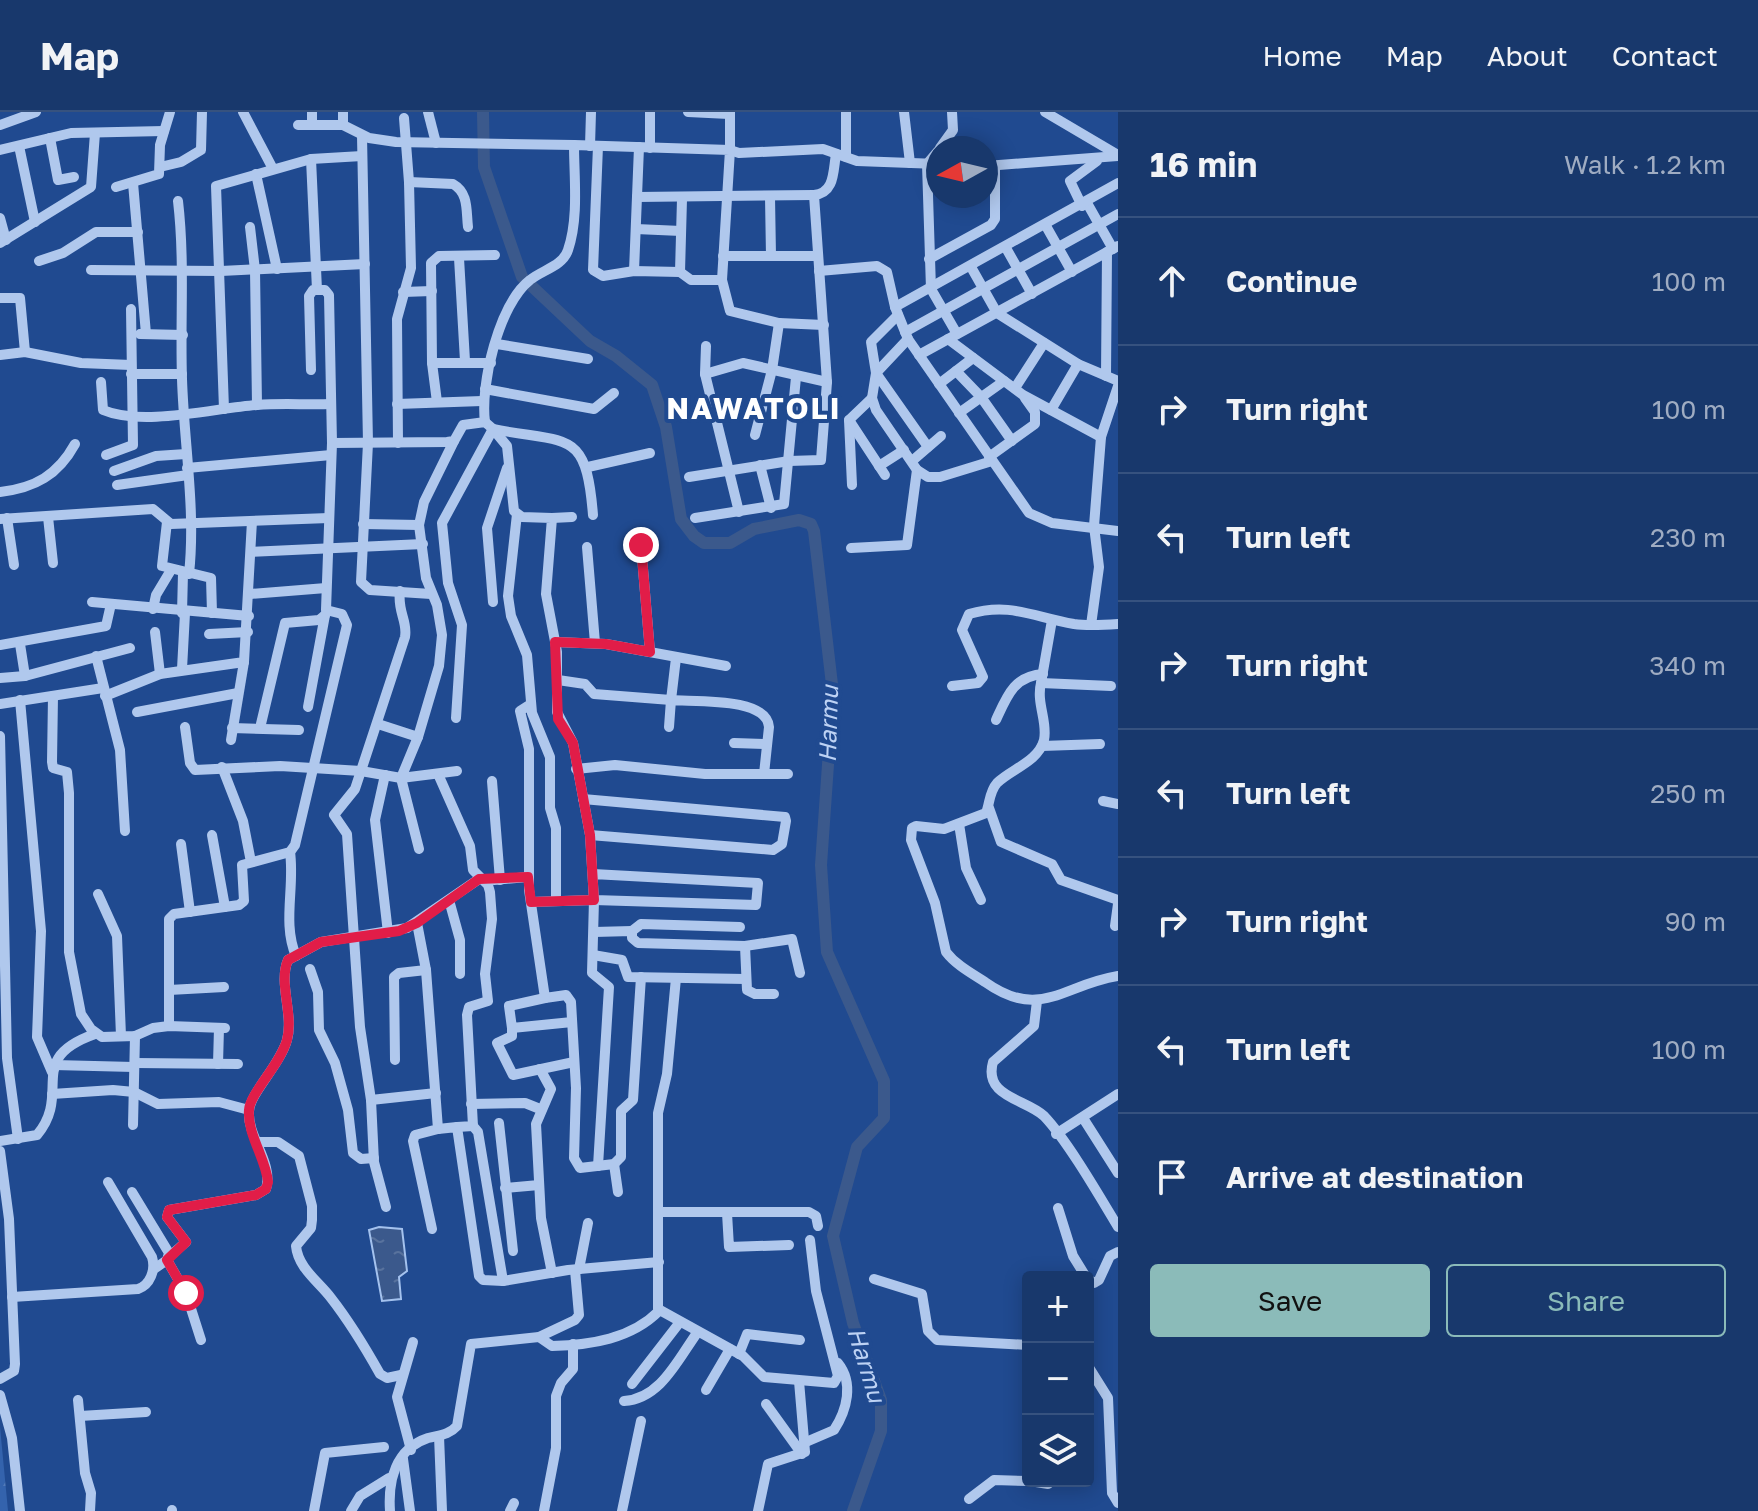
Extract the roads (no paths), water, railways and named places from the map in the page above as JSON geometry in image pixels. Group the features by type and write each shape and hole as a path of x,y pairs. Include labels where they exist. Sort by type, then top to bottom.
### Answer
{"street":[{"path":"0,125 36,112"},
{"path":"116,187 156,177 170,112"},
{"path":"160,167 181,162 201,150 202,112"},
{"path":"243,112 272,167"},
{"path":"312,112 312,124"},
{"path":"343,112 343,125"},
{"path":"428,112 441,143"},
{"path":"591,112 594,146 593,270 603,276 634,271 680,272 691,280 722,280"},
{"path":"634,271 637,197 650,112"},
{"path":"688,112 730,113 722,280 730,311 779,323 824,325"},
{"path":"637,197 726,199 821,195 830,187 841,156 846,112"},
{"path":"904,112 910,163"},
{"path":"949,136 953,130 952,112"},
{"path":"1045,112 1118,155"},
{"path":"398,443 397,319 411,268 404,118"},
{"path":"298,125 343,125 362,136 406,143 823,149 841,156 926,164"},
{"path":"0,150 50,138 164,131"},
{"path":"0,218 3,241 91,187 95,133"},
{"path":"362,136 368,443 362,587 431,594"},
{"path":"50,138 58,180 74,177"},
{"path":"556,900 556,828 550,808 550,757 535,723 527,655 511,616 508,596 517,514 510,501 510,461 507,446 489,426 482,401 491,363 514,296 531,279 560,261 568,252 574,199 574,145"},
{"path":"19,146 35,222"},
{"path":"998,166 1098,160 1118,155"},
{"path":"224,409 216,186 272,167 311,159 362,156"},
{"path":"311,159 317,290"},
{"path":"1098,160 1070,181 1113,249 1106,376"},
{"path":"256,174 277,269"},
{"path":"409,182 453,184 460,188 464,194 468,227"},
{"path":"133,183 143,270 146,334"},
{"path":"1019,392 1037,419 991,459 934,478 914,466 876,410 872,398 876,373 871,342 896,311 1118,183"},
{"path":"689,477 789,461 821,460 827,382 814,195"},
{"path":"770,197 771,256"},
{"path":"680,272 682,199"},
{"path":"178,201 183,270 182,374 194,547 186,573 182,669"},
{"path":"931,208 931,289 944,310 952,336 973,358 1019,392 1101,437"},
{"path":"929,259 991,225 996,208"},
{"path":"876,373 907,336 944,310 1118,214"},
{"path":"1046,226 1072,272"},
{"path":"250,227 255,270 257,405"},
{"path":"636,229 681,231"},
{"path":"39,261 63,253 96,232 138,232"},
{"path":"1006,248 1032,294"},
{"path":"919,355 1113,249"},
{"path":"437,402 432,363 434,258 495,255"},
{"path":"723,256 816,256"},
{"path":"459,258 465,361"},
{"path":"91,270 221,271 365,264"},
{"path":"819,271 882,267 887,272 896,311 907,336 1029,513 1052,523 1118,531"},
{"path":"971,267 997,313 1078,364 1118,384 1101,437 1094,526 1099,567 1091,625"},
{"path":"308,707 326,613 329,548 332,443 329,295 325,290 317,290 309,296 311,370"},
{"path":"403,292 432,291"},
{"path":"0,298 20,298 25,352"},
{"path":"106,455 133,445 130,414 134,335 131,309"},
{"path":"755,435 772,370 779,323"},
{"path":"134,335 183,335"},
{"path":"1019,392 1044,343"},
{"path":"497,344 588,359"},
{"path":"706,346 705,374 739,512"},
{"path":"0,355 25,352 81,363 182,374"},
{"path":"939,384 973,358"},
{"path":"432,363 491,363"},
{"path":"705,374 743,363 827,382"},
{"path":"1051,410 1078,364"},
{"path":"956,371 981,397 1012,441"},
{"path":"876,373 928,447"},
{"path":"695,518 784,504 796,377"},
{"path":"959,413 1004,381"},
{"path":"101,382 103,410 130,414 184,415 257,405 331,404"},
{"path":"485,389 594,409 614,393"},
{"path":"852,485 849,420 872,398"},
{"path":"397,404 482,401"},
{"path":"849,420 882,471 904,450"},
{"path":"419,849 401,778 418,737 439,666 442,635 419,525 424,502 463,425 489,426 567,443 588,467 593,515"},
{"path":"456,718 462,625 448,583 442,523 489,426"},
{"path":"851,548 907,545 914,466 941,436"},
{"path":"332,443 454,441"},
{"path":"0,492 28,487 57,471 75,444"},
{"path":"588,467 650,453"},
{"path":"114,471 156,456 186,454"},
{"path":"117,485 187,472 331,455"},
{"path":"493,602 487,528 510,461"},
{"path":"760,465 771,508"},
{"path":"14,565 4,518 157,509 167,522 161,563 163,568 211,578 212,613"},
{"path":"517,514 572,517"},
{"path":"48,517 53,563"},
{"path":"167,522 329,518"},
{"path":"552,518 546,594 555,642 558,719 571,737 590,835 594,900 593,977 608,982 598,1166"},
{"path":"231,740 248,632 252,521"},
{"path":"363,524 419,525"},
{"path":"251,552 423,544"},
{"path":"641,545 650,652"},
{"path":"587,547 595,643"},
{"path":"153,609 156,595 171,570"},
{"path":"250,594 326,588"},
{"path":"386,1207 374,1158 371,1100 360,1027 347,834 334,815 355,789 407,629 399,611 400,591"},
{"path":"92,602 184,613 249,616"},
{"path":"0,645 20,644 106,626 111,604"},
{"path":"952,686 978,683 983,677 962,630 969,614 994,608 1012,608 1052,620 1091,625 1118,624"},
{"path":"260,728 285,623 319,620 326,613 342,614 347,625 301,821 290,852 292,899 288,933 296,956"},
{"path":"1052,620 1038,696 1045,731 1042,746 1022,767 997,784 989,808 981,817 944,829 916,826 910,835 935,903 946,952 1002,994 1018,1000 1037,1001 1118,976"},
{"path":"155,632 160,674"},
{"path":"209,634 248,632"},
{"path":"555,642 595,643 726,666"},
{"path":"20,644 25,676"},
{"path":"0,678 25,676 130,648"},
{"path":"96,656 120,750 125,831"},
{"path":"669,727 676,658"},
{"path":"0,704 104,692 182,669 244,662"},
{"path":"996,720 1015,685 1030,675 1111,686"},
{"path":"558,680 585,684 594,694 736,704 759,710 768,720 764,774"},
{"path":"137,712 238,693"},
{"path":"53,696 52,762 53,768 67,772 69,793 71,969 81,1014 95,1034"},
{"path":"20,700 41,931 37,1037 53,1069"},
{"path":"531,704 520,711 529,749 528,877 545,998"},
{"path":"378,724 418,737"},
{"path":"185,727 191,767 312,768 361,771 401,778 457,771"},
{"path":"232,728 299,730"},
{"path":"0,736 4,1058 18,1139"},
{"path":"734,743 767,744"},
{"path":"1042,746 1100,744"},
{"path":"576,769 615,765 705,774 788,774"},
{"path":"222,767 243,821 251,862"},
{"path":"438,774 470,846 473,870 488,885 492,907 485,974 488,1001 469,1007 467,1015 473,1126 479,1137 503,1281"},
{"path":"385,775 375,820 388,933"},
{"path":"492,781 500,880"},
{"path":"583,799 785,817 786,824 782,844 773,850 590,835"},
{"path":"1103,801 1118,804"},
{"path":"989,808 1001,842 1052,864 1061,880 1118,902 1115,926"},
{"path":"959,824 966,868 981,900"},
{"path":"212,835 225,907"},
{"path":"181,844 190,912"},
{"path":"169,1026 169,919 244,901 240,869 251,862 290,852"},
{"path":"531,902 594,900 756,905 758,883 593,874"},
{"path":"12,1297 138,1289 147,1284 154,1269 186,1242 167,1217 169,1210 256,1195 266,1189 267,1174 249,1110 253,1095 271,1074 286,1044 290,1021 286,964 321,942 388,933 417,923 481,880 528,877"},
{"path":"98,894 117,936 121,1036"},
{"path":"449,900 460,940 460,974"},
{"path":"417,923 426,970 438,1129"},
{"path":"740,927 636,924 632,938 638,943 745,946 792,939 800,973"},
{"path":"594,932 632,931"},
{"path":"745,946 746,979 750,993 774,994"},
{"path":"593,955 622,960 625,976 609,998"},
{"path":"310,969 318,992 319,1030 335,1063 348,1110 353,1153 361,1159 374,1158"},
{"path":"395,1060 392,980 399,973 426,970"},
{"path":"625,976 746,979"},
{"path":"574,1062 513,1075 497,1043 512,1036 509,1006 570,996 574,1062 575,1163 580,1168 614,1164 621,1157 622,1108 631,1105 633,1100 641,977"},
{"path":"659,1311 658,1113 667,1074 676,978"},
{"path":"169,990 224,987"},
{"path":"1037,1001 1034,1026 993,1062 992,1074 1001,1092 1040,1113 1118,1227"},
{"path":"512,1028 572,1022"},
{"path":"0,1141 37,1135 53,1112 53,1069 66,1047 95,1034 135,1036 153,1028 169,1026 222,1028 218,1064"},
{"path":"133,1125 135,1036"},
{"path":"53,1069 238,1064"},
{"path":"540,1069 551,1089 536,1124 541,1218 552,1273"},
{"path":"52,1094 134,1092 158,1104 219,1102 249,1110"},
{"path":"371,1100 436,1093"},
{"path":"1056,1134 1118,1094"},
{"path":"471,1104 525,1103 540,1109"},
{"path":"1083,1118 1118,1173"},
{"path":"499,1123 513,1251"},
{"path":"432,1229 413,1137 438,1129 473,1126"},
{"path":"457,1127 479,1276 486,1282 577,1269 659,1262"},
{"path":"257,1142 278,1142 299,1156 312,1206 311,1228 296,1246 299,1256 317,1286 331,1298 380,1374 387,1378 401,1375"},
{"path":"0,1151 15,1364 14,1371 0,1379"},
{"path":"614,1164 618,1192"},
{"path":"108,1182 152,1257 154,1269"},
{"path":"505,1188 539,1185"},
{"path":"132,1192 186,1293 201,1340"},
{"path":"1058,1208 1073,1256 1083,1271"},
{"path":"658,1212 809,1212 816,1216 818,1226"},
{"path":"727,1213 729,1247 789,1245"},
{"path":"351,1511 360,1496 389,1478 423,1440 457,1426 471,1344 539,1337 578,1317 577,1269 588,1223"},
{"path":"659,1311 734,1352 764,1377 835,1383 838,1376 816,1291 810,1240"},
{"path":"1094,1283 1099,1280 1110,1256 1118,1252"},
{"path":"874,1279 922,1294 928,1331 937,1340 1022,1345"},
{"path":"539,1337 552,1346 630,1334 659,1311"},
{"path":"632,1384 680,1322"},
{"path":"624,1401 642,1399 658,1388 697,1333"},
{"path":"706,1390 747,1334 800,1340"},
{"path":"411,1450 397,1397 413,1342"},
{"path":"544,1511 556,1448 555,1402 561,1383 573,1369 573,1344"},
{"path":"806,1442 834,1430 844,1409 846,1375 835,1361"},
{"path":"1094,1376 1108,1398 1112,1493 1118,1503"},
{"path":"799,1381 806,1442 802,1454"},
{"path":"0,1395 12,1438 20,1511"},
{"path":"78,1400 85,1473 91,1493 90,1511"},
{"path":"766,1404 802,1454"},
{"path":"80,1416 146,1412"},
{"path":"622,1511 641,1421"},
{"path":"439,1436 442,1511"},
{"path":"314,1511 325,1453 384,1447"},
{"path":"758,1511 768,1464 802,1454"},
{"path":"403,1459 410,1511"},
{"path":"389,1478 390,1511"},
{"path":"969,1499 994,1480 1022,1481"}],"water":[{"path":"379,1227 402,1229 407,1271 399,1277 401,1299 382,1301 369,1230"}],"waterway":[{"name":"Harmu","path":"483,112 484,167 522,277 590,341 616,356 652,385 666,427 681,519 694,536 704,543 730,543 754,529 799,520 811,524 814,531 833,693 821,865 827,952 884,1081 884,1118 857,1147 833,1236 853,1323 881,1400 881,1431 853,1511"}],"district":[{"name":"NAWATOLI","path":"754,409"}]}
